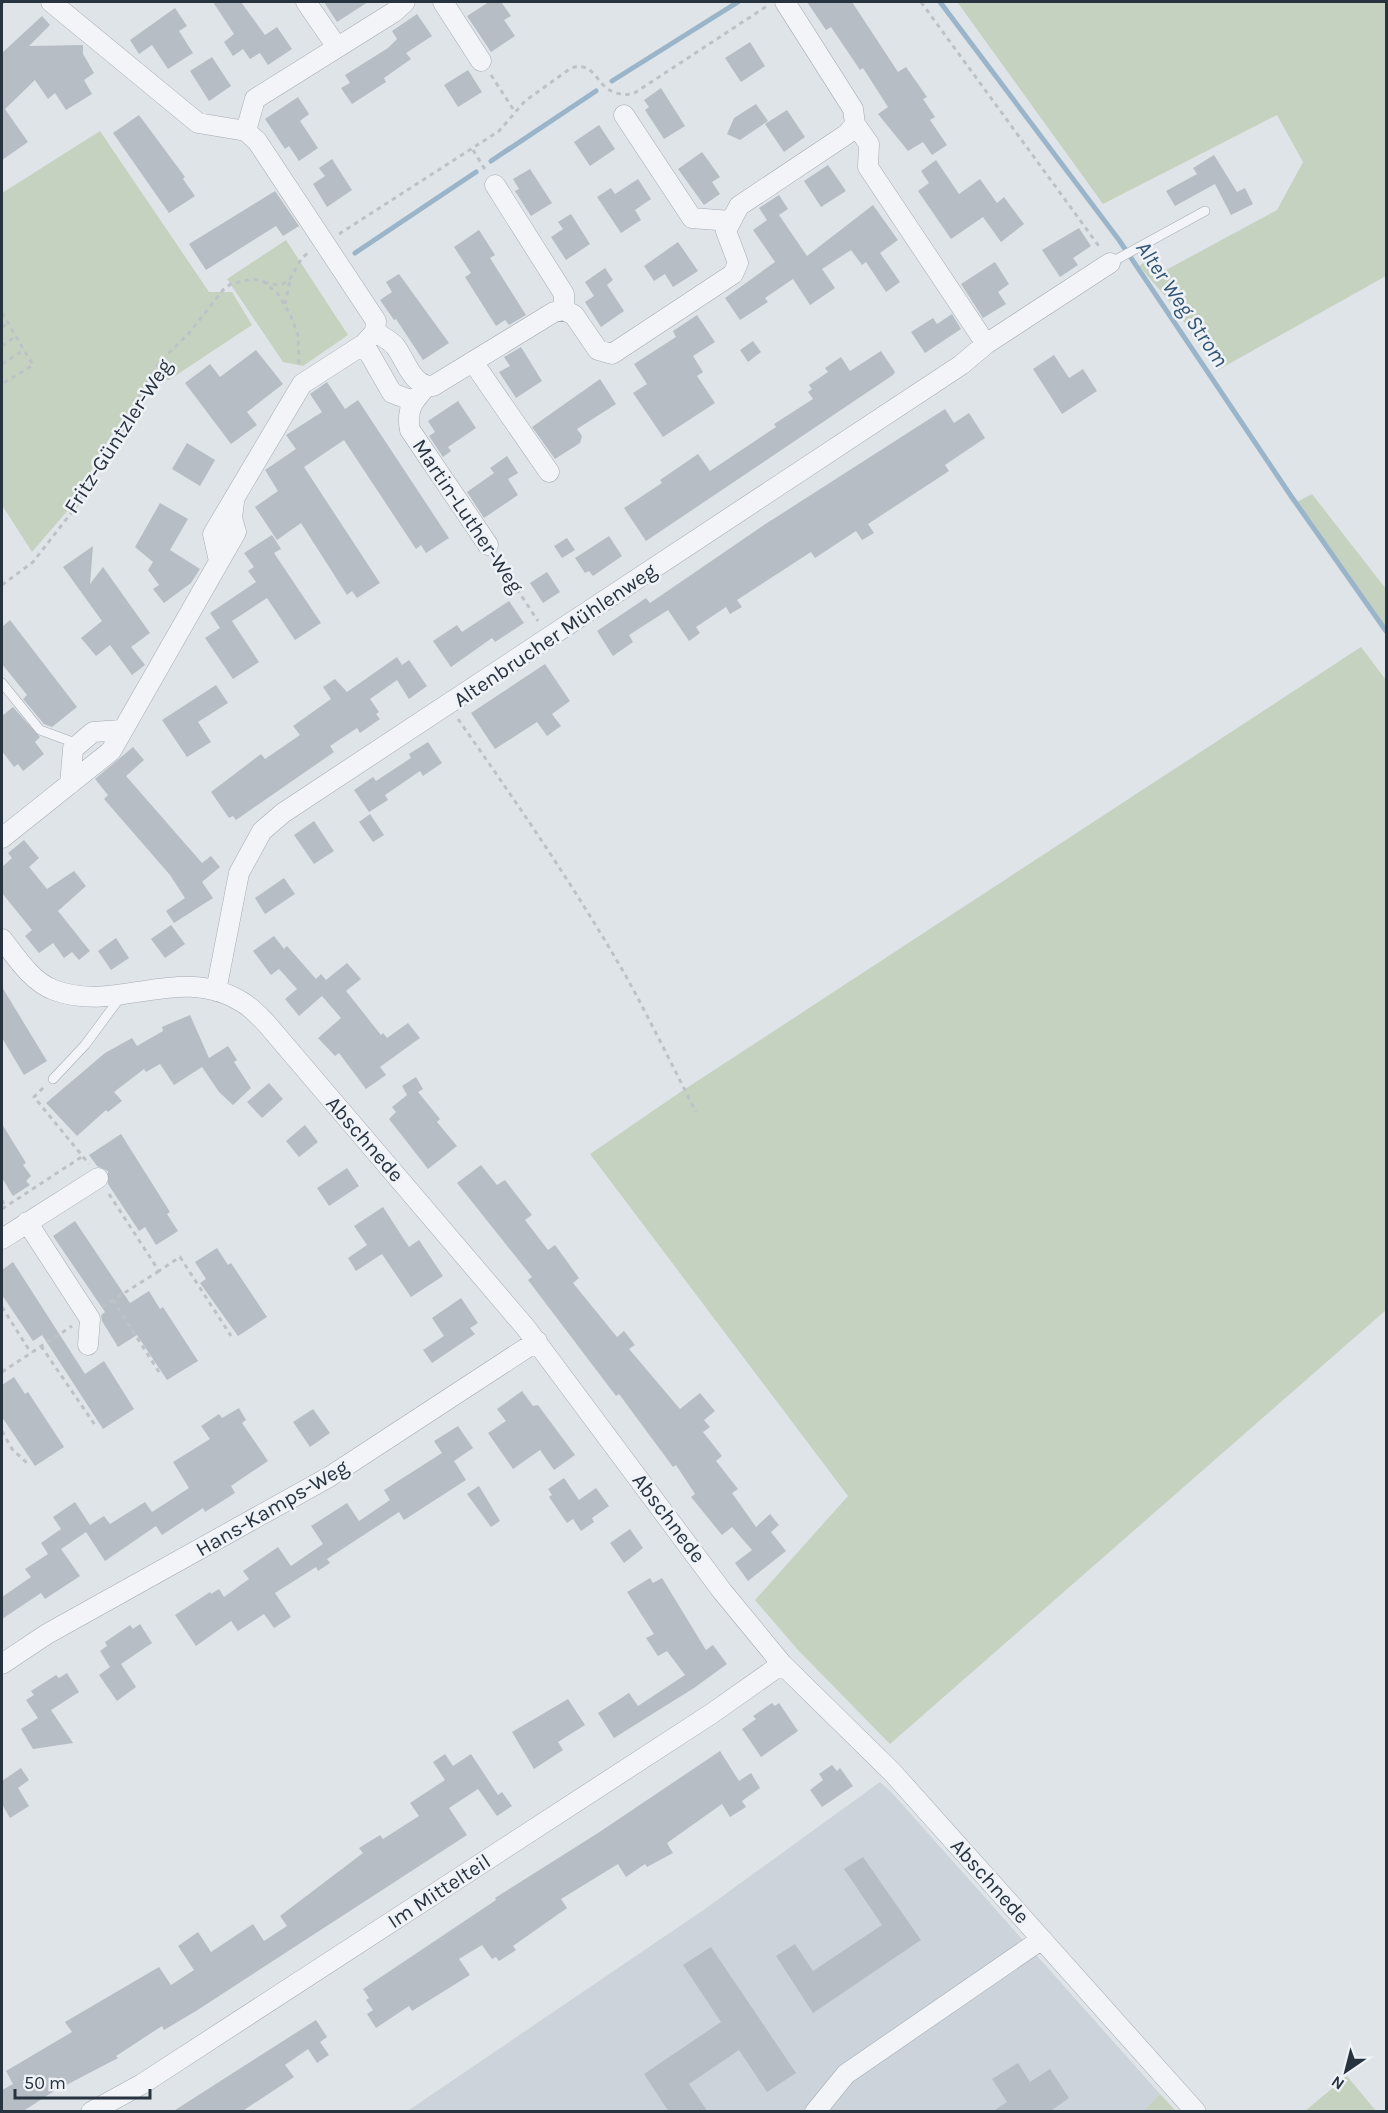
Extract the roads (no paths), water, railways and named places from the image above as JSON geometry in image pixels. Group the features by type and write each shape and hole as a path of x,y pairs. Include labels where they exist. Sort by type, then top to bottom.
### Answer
{"street":[{"path":"2,838 111,751 219,561 213,534 302,384 369,338 376,321 257,141 246,131 198,123 51,2"},
{"path":"306,2 337,47"},
{"path":"246,131 255,99 393,12 405,2"},
{"path":"443,2 482,61"},
{"path":"778,2 853,109 855,124 869,144 868,167 986,344"},
{"path":"624,115 692,218 730,221"},
{"path":"369,338 393,344 416,380 427,386 433,386 554,312 564,309 574,315 598,350 612,354 733,274 738,263 726,231 739,206 847,134 855,124"},
{"path":"495,185 564,294 564,309"},
{"name":"Altenbrucher Mühlenweg","path":"216,991 239,873 262,831 283,813 448,706 961,365 986,344 1116,260"},
{"path":"369,338 392,393 412,401 427,386"},
{"path":"473,362 549,472"},
{"name":"Martin-Luther-Weg","path":"412,401 407,416 410,430 488,545"},
{"path":"70,784 73,749 93,732 121,730"},
{"name":"Abschnede","path":"2,939 38,981 52,990 72,995 122,995 189,985 216,991 243,1002 266,1023 537,1341 722,1591 782,1664 893,1773 1196,2112"},
{"path":"2,1239 98,1178"},
{"path":"27,1222 90,1319 88,1346"},
{"name":"Hans-Kamps-Weg","path":"2,1664 47,1634 329,1477 537,1341"},
{"name":"Im Mittelteil","path":"91,2112 152,2078 711,1714 782,1664"},
{"path":"815,2112 846,2074 1042,1939"}],"lane":[{"path":"1116,260 1205,212"},
{"path":"2,683 40,730 78,744"},
{"path":"53,1079 85,1045 122,995"}],"waterway":[{"path":"612,81 738,2"},
{"name":"Alter Weg Strom","path":"940,2 1119,240 1291,496 1386,631"},
{"path":"491,161 596,91"},
{"path":"355,253 476,172"}]}
